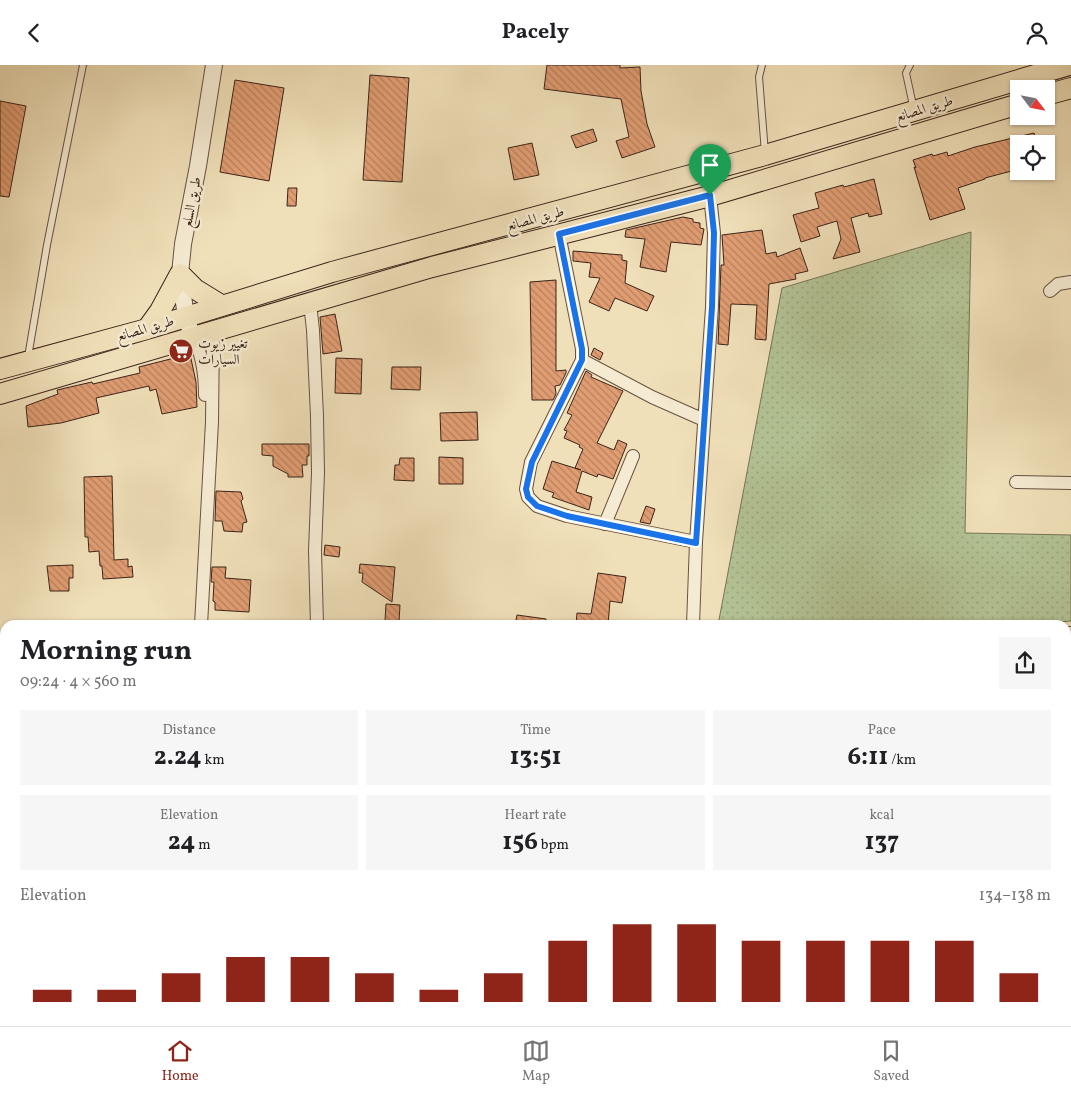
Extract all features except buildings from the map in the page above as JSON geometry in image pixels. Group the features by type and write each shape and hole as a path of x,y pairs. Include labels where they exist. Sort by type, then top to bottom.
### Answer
{"main road":[{"name":"طريق المصانع","path":"0,369 147,329 332,272 765,155 1067,66"},
{"path":"1055,92 1070,88 1067,66"},
{"name":"طريق المصانع","path":"0,394 432,267 710,195 1010,107"},
{"path":"147,329 160,311 180,274 195,289 221,305"}],"street":[{"name":"طريق السلع","path":"193,337 186,317 180,274 183,244 214,65"},
{"path":"693,620 696,543 712,307 714,233 710,195"},
{"path":"559,234 582,349 582,360 532,462 526,489 528,497 537,506 567,516 696,543"},
{"path":"1050,291 1058,284 1071,282"},
{"path":"310,303 317,416 318,473 315,551 317,620"},
{"path":"201,620 212,422 213,332"},
{"path":"193,337 200,350 205,390 193,620"},
{"path":"582,360 652,397 704,420"},
{"path":"605,524 633,457"},
{"path":"1016,482 1071,483"}],"lane":[{"path":"28,361 47,245 83,65"},
{"path":"762,65 759,77 765,155"},
{"path":"910,65 906,73 914,111"}],"green space":[{"path":"971,232 965,533 1071,535 1071,620 719,620 782,288"}],"place":[{"name":"تغيير زيوت السيارات","path":"181,351"}],"route":[{"path":"710,195 714,233 712,307 696,543 567,516 537,506 528,497 526,489 532,462 582,360 582,349 559,234 710,195"}]}
